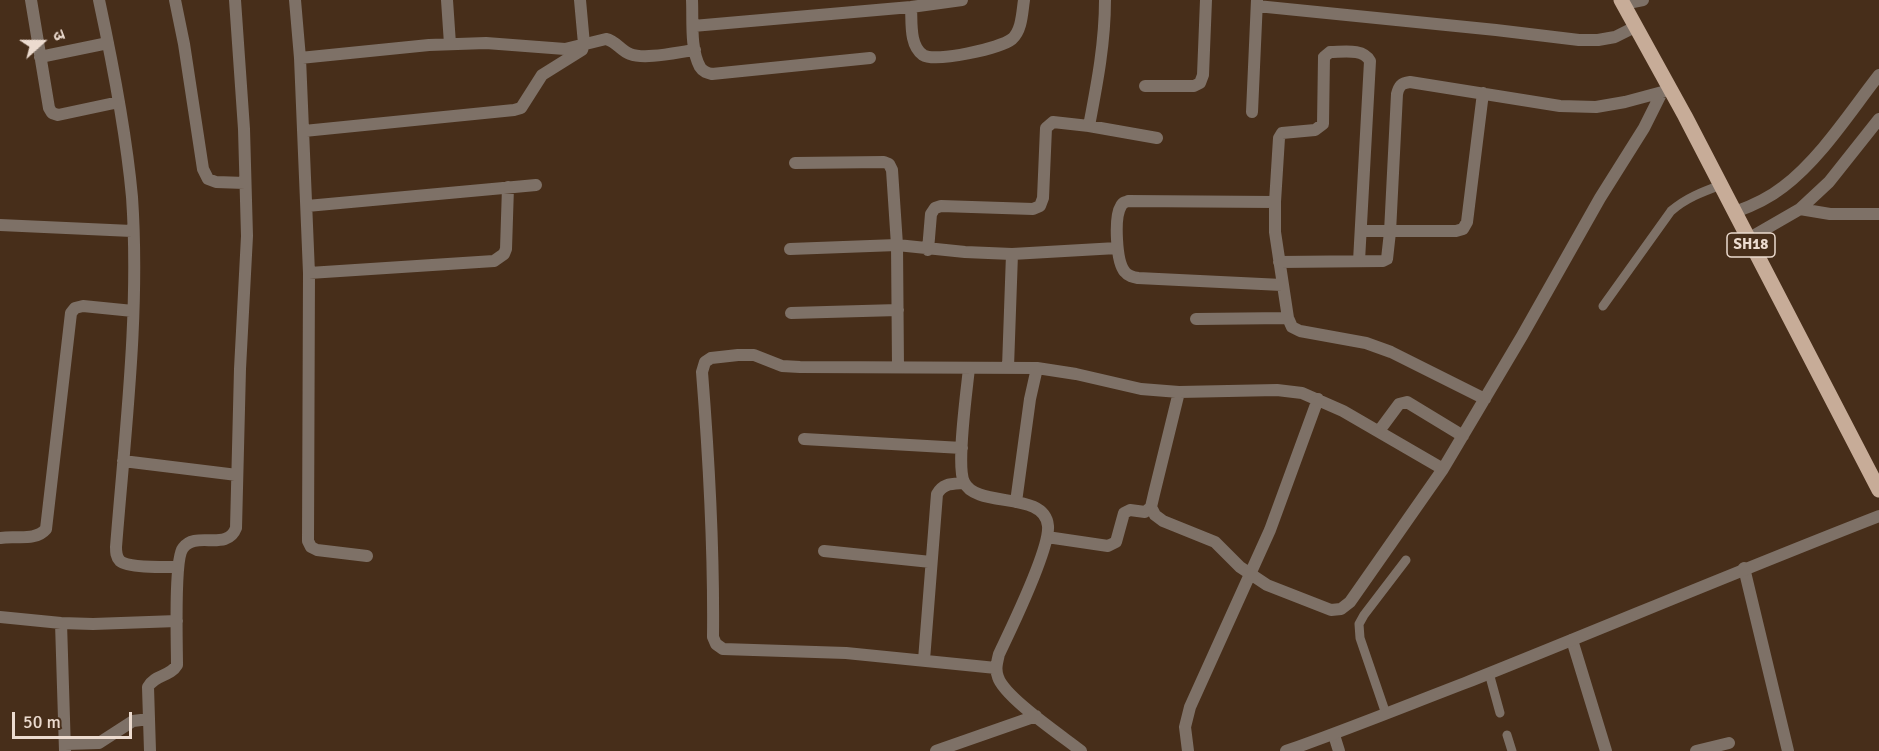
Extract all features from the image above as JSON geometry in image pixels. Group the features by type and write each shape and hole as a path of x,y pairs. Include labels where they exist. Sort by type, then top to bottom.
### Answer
{"main road":[{"name":"SH18","path":"1622,2 1666,91 1721,185 1879,490"}],"street":[{"path":"30,0 49,108 52,113 58,115 120,102"},
{"path":"99,0 120,102 132,199 133,311 117,555 121,562 129,565 178,567"},
{"path":"175,0 203,169 208,179 216,182 245,183"},
{"path":"150,751 148,687 152,680 174,670 177,665 178,567 181,550 185,544 193,542 228,539 234,536 236,528 247,236 244,129 235,0"},
{"path":"295,0 304,131 309,273 308,541 311,547 317,550 367,556"},
{"path":"447,0 450,44"},
{"path":"304,131 521,108 542,75 582,50 584,44 580,0"},
{"path":"692,0 695,50 700,68 705,73 870,58"},
{"path":"693,26 911,8 962,0"},
{"path":"911,8 912,35 915,46 924,56 937,58 991,48 1014,38 1020,27 1024,0"},
{"path":"1089,126 1100,69 1105,0"},
{"path":"1144,86 1194,86 1200,83 1203,75 1206,0"},
{"path":"1622,2 1643,0"},
{"path":"1252,112 1257,3 1579,40 1615,37 1635,27"},
{"path":"300,58 450,44 517,44 545,49 565,49 606,39 612,40 624,52 632,56 695,50"},
{"path":"40,57 108,43"},
{"path":"1359,261 1370,61 1362,53 1330,52 1324,54 1323,124 1315,130 1282,133 1279,138 1275,232 1282,285 1288,318 1292,327 1300,331 1366,343 1391,352 1485,399"},
{"path":"1735,212 1758,203 1783,187 1809,164 1879,75"},
{"path":"1279,262 1387,259 1399,87 1403,83 1410,82 1560,106 1596,107 1666,91"},
{"path":"1179,392 1151,507 1155,515 1163,521 1215,543 1251,576 1267,585 1331,610 1341,609 1350,602 1443,469 1600,198 1666,91"},
{"path":"1361,231 1456,231 1463,229 1467,222 1483,93"},
{"path":"1748,239 1800,209 1874,134 1879,119"},
{"path":"928,250 931,214 935,208 941,206 1033,209 1040,206 1043,198 1046,128 1049,124 1058,121 1157,138"},
{"path":"795,163 884,162 892,170 897,246 898,367"},
{"path":"307,206 536,184"},
{"path":"309,273 494,261 504,254 506,249 508,187"},
{"path":"1275,202 1128,201 1123,203 1119,209 1117,248 1120,265 1126,275 1138,278 1282,285"},
{"path":"1800,209 1830,214 1879,214"},
{"path":"0,225 132,231"},
{"path":"790,249 897,246 928,250 1012,254 1117,248"},
{"path":"1008,367 1012,254"},
{"path":"0,538 33,537 41,535 46,529 71,313 75,308 83,306 133,311"},
{"path":"791,313 898,310"},
{"path":"1196,319 1288,318"},
{"path":"996,668 846,653 723,649 716,644 712,636 713,568 710,478 702,372 705,362 711,358 754,355 782,366 800,368 1037,368 1076,374 1141,389 1179,392 1277,390 1302,393 1378,431 1443,469"},
{"path":"969,368 962,448 964,483 974,492 1034,507 1044,514 1048,525 1047,537 996,668 998,680 1008,694 1081,751"},
{"path":"1016,502 1030,399 1037,368"},
{"path":"1188,751 1185,727 1190,707 1251,576 1288,485 1318,399"},
{"path":"1378,431 1399,404 1407,402 1463,436"},
{"path":"804,439 962,448"},
{"path":"123,462 237,475"},
{"path":"924,660 937,494 940,488 947,484 964,483"},
{"path":"1047,537 1113,545 1124,513 1130,510 1144,512 1151,507"},
{"path":"1286,751 1334,735 1744,568 1879,516"},
{"path":"824,551 931,562"},
{"path":"1744,568 1788,751"},
{"path":"0,617 93,624 177,621"},
{"path":"61,623 65,748 99,743 133,721 148,720"},
{"path":"1572,640 1605,751"},
{"path":"936,751 1036,716"},
{"path":"1334,735 1339,751"},
{"path":"1696,751 1729,743"}],"lane":[{"path":"1603,306 1671,211 1693,196 1721,185"},
{"path":"1386,714 1360,638 1359,624 1406,560"},
{"path":"1489,673 1500,713"},
{"path":"1507,735 1512,751"}]}
